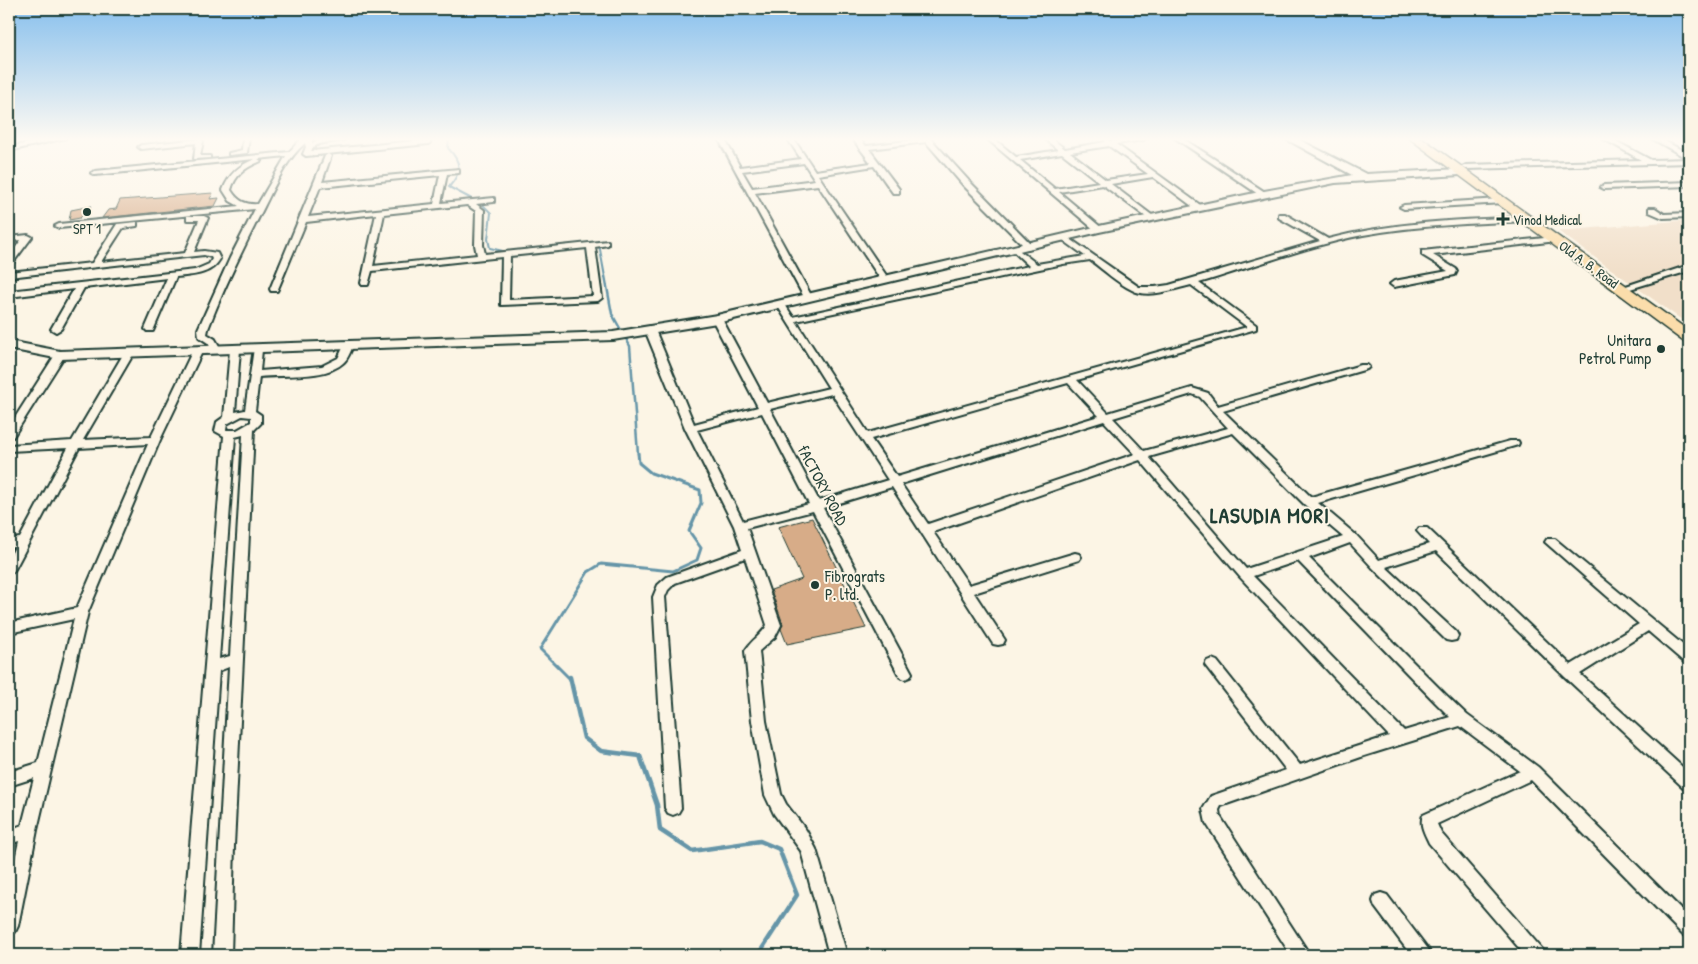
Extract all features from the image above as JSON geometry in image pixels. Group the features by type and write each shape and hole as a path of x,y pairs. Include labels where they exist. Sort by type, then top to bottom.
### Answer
{"main road":[{"name":"Old A. B. Road","path":"1479,183 1500,201 1689,338"},
{"name":"Old A. B. Road","path":"1482,183 1689,329"}],"street":[{"path":"229,183 227,190 233,199 244,206"},
{"path":"217,351 212,340 202,333 216,295 273,183"},
{"path":"274,289 317,185 337,183"},
{"path":"437,206 442,183"},
{"path":"746,183 808,297"},
{"path":"750,191 812,183"},
{"path":"821,183 884,278"},
{"path":"890,183 896,191"},
{"path":"966,183 1030,247"},
{"path":"1043,183 1099,230"},
{"path":"1053,191 1106,183 1150,218"},
{"path":"1165,183 1199,207"},
{"path":"1247,183 1264,194"},
{"path":"9,345 60,356 612,336 717,319 781,305 884,278 1030,247 1199,207 1329,183"},
{"path":"1604,187 1689,184"},
{"path":"302,220 491,200"},
{"path":"1404,208 1500,201"},
{"path":"475,202 480,210 479,245 482,257"},
{"path":"59,226 244,206 261,206"},
{"path":"1689,209 1652,210 1663,216 1689,215"},
{"path":"365,283 381,211"},
{"path":"1282,216 1326,242"},
{"path":"95,265 122,226 202,217 204,218 188,254"},
{"path":"1066,238 1140,291 1154,290 1191,281 1326,242 1377,231 1476,221 1526,219"},
{"path":"9,239 28,237 9,262"},
{"path":"1394,284 1452,273 1453,271 1425,253 1554,240"},
{"path":"368,269 482,257 506,254 598,244 592,248 598,298 504,303 506,254"},
{"path":"1016,250 1036,268"},
{"path":"9,275 188,254 208,253 214,255 216,262"},
{"path":"790,320 1092,257"},
{"path":"9,294 173,274 205,269 216,262 234,260"},
{"path":"1630,286 1689,268"},
{"path":"150,329 173,274"},
{"path":"865,437 1253,327 1191,281"},
{"path":"56,329 81,285"},
{"path":"781,305 998,640"},
{"name":"fACTORY ROAD","path":"717,319 902,669"},
{"path":"644,331 690,428 740,526 774,625 773,631 755,644 752,651 759,721 773,796 780,810 800,835 808,849 838,955"},
{"path":"254,375 318,369 332,365 342,359 348,346"},
{"path":"229,417 236,350"},
{"path":"250,413 257,350"},
{"path":"9,926 29,830 82,612 155,440 197,352"},
{"path":"9,569 76,444 129,354"},
{"path":"9,435 60,356"},
{"path":"1216,410 1364,367"},
{"path":"1070,379 1142,455 1244,574 1401,738"},
{"path":"690,428 835,390"},
{"path":"740,526 816,506 1192,391 1204,395 1216,410 1309,502 1352,538 1450,636"},
{"path":"250,413 258,417 256,423 249,429 230,434 222,432 219,428 222,422 229,417 250,413"},
{"path":"925,530 1142,455 1236,428"},
{"path":"222,955 226,846 249,429"},
{"path":"190,955 230,434"},
{"path":"9,448 155,440"},
{"path":"1309,502 1514,443"},
{"path":"1423,531 1436,546 1570,673 1689,783"},
{"path":"1244,574 1352,538"},
{"path":"9,544 23,542"},
{"path":"1551,542 1689,658"},
{"path":"1377,565 1436,546"},
{"path":"673,808 659,597 662,588 671,580 749,552"},
{"path":"1300,556 1462,719 1533,772 1689,929"},
{"path":"965,591 1075,557"},
{"path":"9,628 82,612"},
{"path":"1570,673 1649,624"},
{"path":"212,668 237,660"},
{"path":"1212,665 1297,773"},
{"path":"1301,955 1212,818 1211,809 1216,801 1462,719"},
{"path":"9,779 44,768"},
{"path":"1533,772 1429,820 1430,828 1435,838 1536,955"},
{"path":"9,837 29,830"},
{"path":"1381,901 1422,955"}],"shaded area":[{"path":"1689,220 1689,325 1558,231"}],"building":[{"path":"213,193 210,199 219,198 215,206 102,218 108,210 116,209 120,200"},
{"path":"91,206 80,218 69,220 71,210"},
{"name":"Fibrograts P. ltd.","path":"812,518 866,628 787,644 781,629 783,624 771,590 802,579 778,527"}],"waterway":[{"path":"452,183 449,187 483,205 491,213 488,239 490,248 507,252"},
{"path":"599,244 605,277"},
{"path":"605,276 612,314 630,346 638,454"},
{"path":"570,679 540,649 588,572 601,564 673,571 697,560 701,548 689,531 701,503 700,490 651,473 639,463 638,453"},
{"path":"570,677 584,738 601,751 640,756 657,805 660,830 692,851 760,841 779,849 797,895 758,955"}],"place":[{"name":"SPT 1","path":"87,212"},
{"name":"Vinod Medical","path":"1503,219"},
{"name":"Unitara Petrol Pump","path":"1661,349"},
{"name":"Fibrograts P. ltd.","path":"815,585"}],"district":[{"name":"LASUDIA MORI","path":"1270,515"}]}
